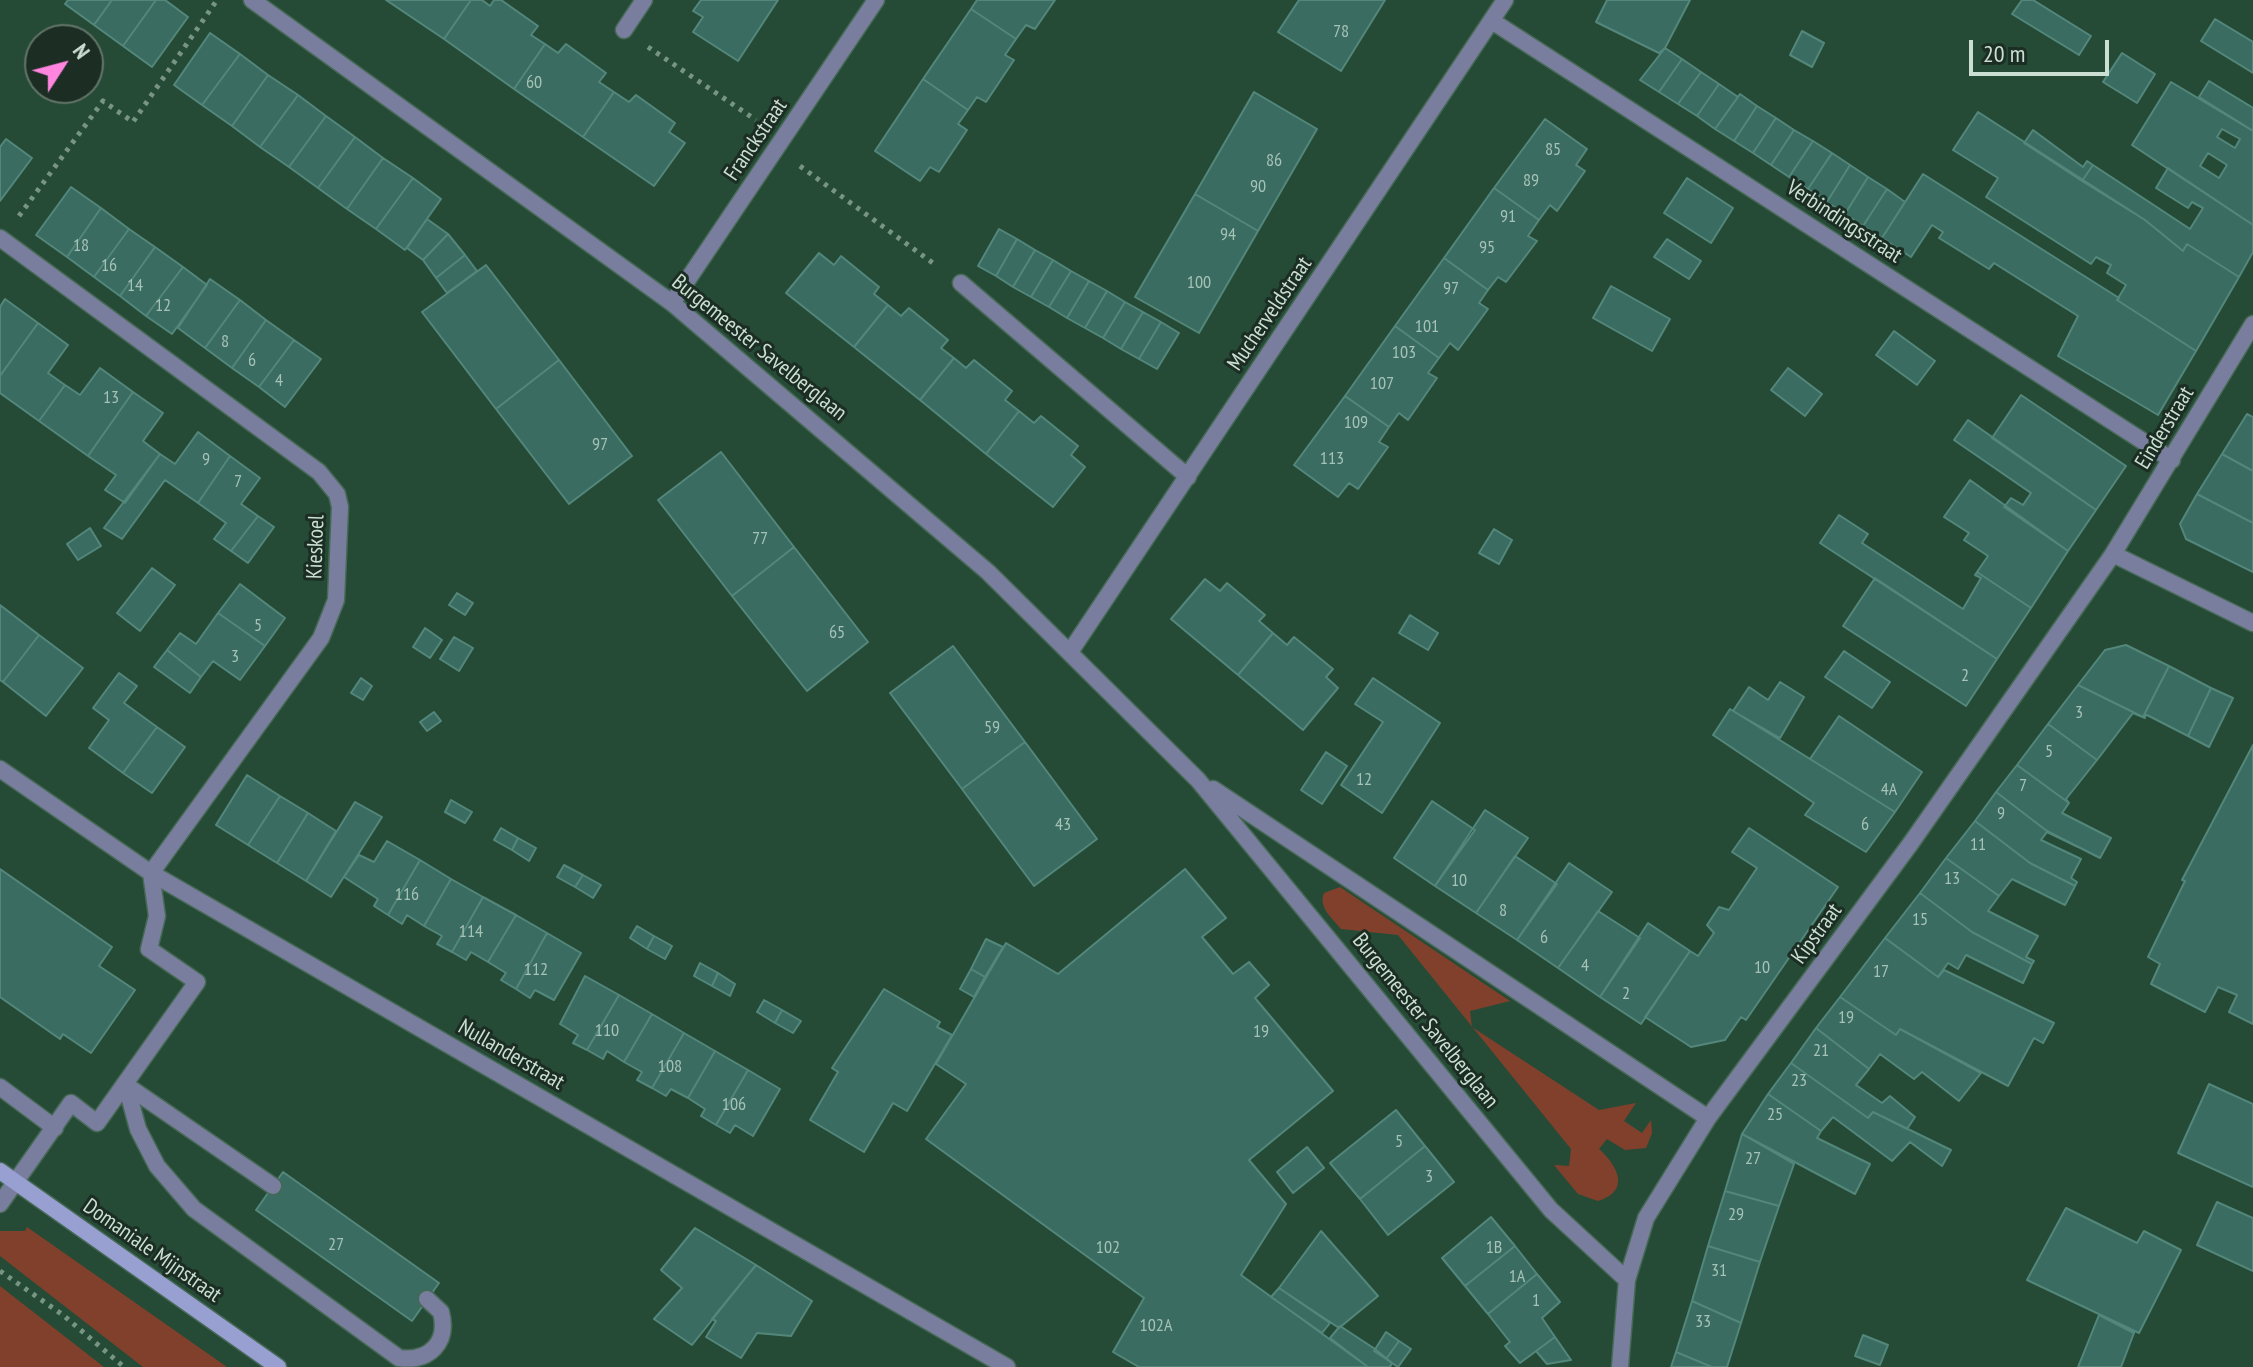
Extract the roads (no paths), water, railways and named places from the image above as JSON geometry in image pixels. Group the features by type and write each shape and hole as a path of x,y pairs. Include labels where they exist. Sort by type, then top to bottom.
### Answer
{"main road":[{"name":"Domaniale Mijnstraat","path":"0,1171 278,1367"}],"street":[{"path":"624,30 644,0"},
{"name":"Franckstraat","path":"672,303 876,0"},
{"name":"Mucherveldstraat","path":"1070,652 1505,0"},
{"name":"Burgemeester Savelberglaan","path":"257,1 672,303 988,572 1198,780 1551,1210 1627,1280"},
{"name":"Verbindingsstraat","path":"1492,21 2172,460"},
{"name":"Kieskoel","path":"1,239 319,472 337,494 340,507 336,600 321,638 151,873"},
{"path":"961,283 1188,477"},
{"name":"Einderstraat","path":"2113,554 2253,324"},
{"path":"2113,554 2253,623"},
{"name":"Kipstraat","path":"1620,1367 1627,1280 1646,1218 1708,1118 1911,843 2113,554"},
{"name":"Nullanderstraat","path":"0,769 151,873 1007,1367"},
{"name":"Burgemeester Savelberglaan","path":"1198,780 1708,1118"},
{"path":"0,1204 71,1103 97,1123 197,982 149,949 157,916 151,873"},
{"path":"126,1085 273,1186"},
{"path":"126,1085 138,1129 157,1166 194,1209 399,1358 416,1360 428,1356 442,1337 441,1312 427,1299"},
{"path":"0,1087 55,1128"}]}
